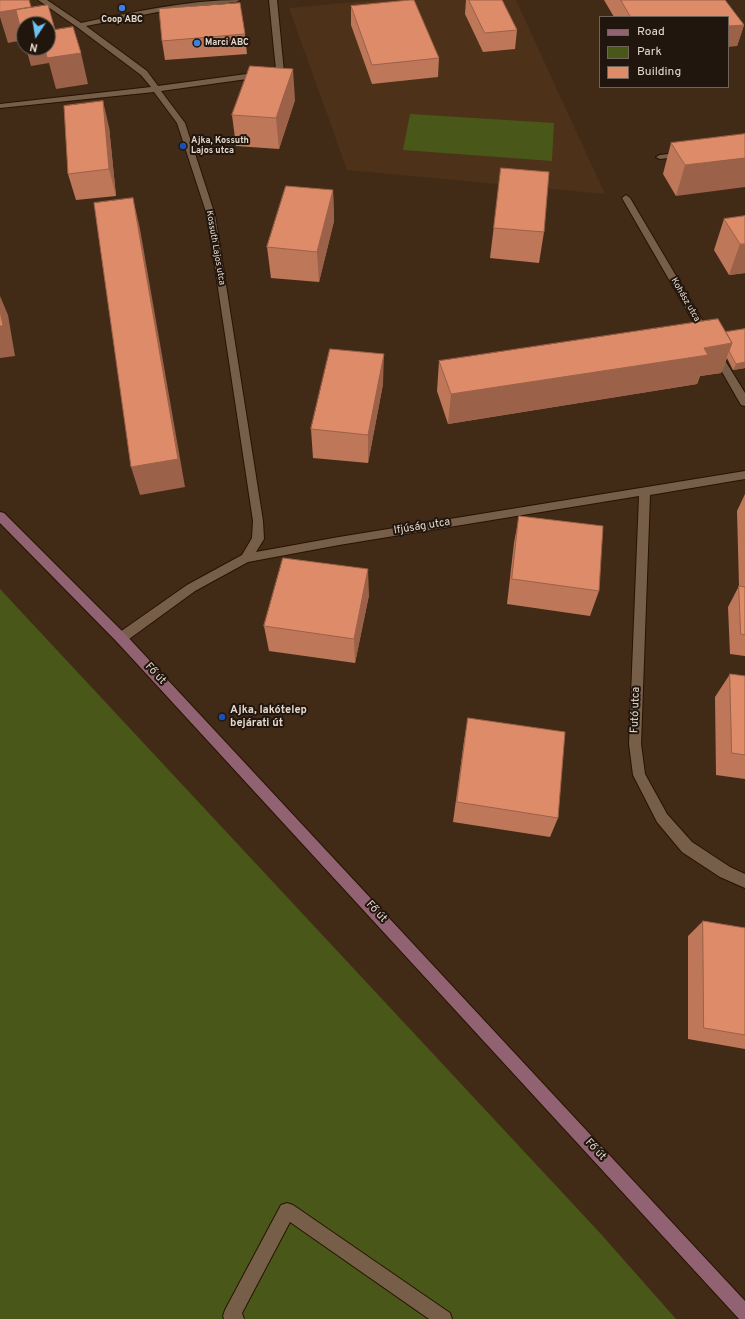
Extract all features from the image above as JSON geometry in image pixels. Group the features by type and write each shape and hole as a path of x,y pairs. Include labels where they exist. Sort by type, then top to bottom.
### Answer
{"main road":[{"name":"Fő út","path":"0,516 121,638 743,1313"}],"street":[{"name":"Kossuth Lajos utca","path":"42,0 80,25 144,73 181,123 211,215 258,520 258,539 246,558"},
{"path":"80,25 173,7 236,0"},
{"path":"0,106 156,89 280,72 273,0"},
{"path":"660,157 691,153"},
{"name":"Kohász utca","path":"626,198 745,402"},
{"name":"Ifjúság utca","path":"121,638 191,588 246,558 339,541 745,475"},
{"name":"Futó utca","path":"645,491 635,744 639,775 662,818 687,847 725,872 745,881"},
{"path":"236,1319 231,1316 287,1211 444,1319"}],"shaded area":[{"path":"376,0 516,0 605,194 347,170 289,8"}],"green space":[{"path":"410,114 554,123 552,161 403,150"},
{"path":"0,589 600,1233 676,1319 0,1319"}],"building":[{"path":"0,0 29,0 31,7 0,12"},
{"path":"414,0 439,58 372,65 351,6"},
{"path":"469,0 502,0 517,30 485,33"},
{"path":"621,0 725,0 744,25 729,26 729,16 630,16"},
{"path":"240,3 245,34 162,41 159,9"},
{"path":"48,5 51,16 17,16 16,10"},
{"path":"73,27 81,53 47,58 47,56 56,56 56,30"},
{"path":"250,66 293,69 276,118 232,115"},
{"path":"103,101 109,169 68,174 64,106"},
{"path":"745,134 745,158 685,165 671,143"},
{"path":"501,168 549,172 544,232 494,228"},
{"path":"286,186 333,190 317,252 267,247"},
{"path":"133,198 178,459 131,467 94,203"},
{"path":"745,216 745,244 740,244 724,219"},
{"path":"0,310 3,326 0,326"},
{"path":"718,319 732,343 704,348 708,355 451,394 439,361"},
{"path":"745,329 745,362 736,364 729,351 732,343 726,332"},
{"path":"330,349 384,354 368,435 311,429"},
{"path":"519,516 603,526 599,591 512,579"},
{"path":"283,558 368,569 354,639 264,626"},
{"path":"739,586 745,587 745,635 741,634"},
{"path":"730,674 745,676 745,755 732,753"},
{"path":"468,718 565,732 558,818 457,802"},
{"path":"703,921 745,928 745,1035 704,1028"}],"place":[{"name":"Coop ABC","path":"122,8"},
{"name":"Marci ABC","path":"197,43"},
{"name":"Ajka, Kossuth Lajos utca","path":"183,146"},
{"name":"Ajka, lakótelep bejárati út","path":"222,717"}]}
